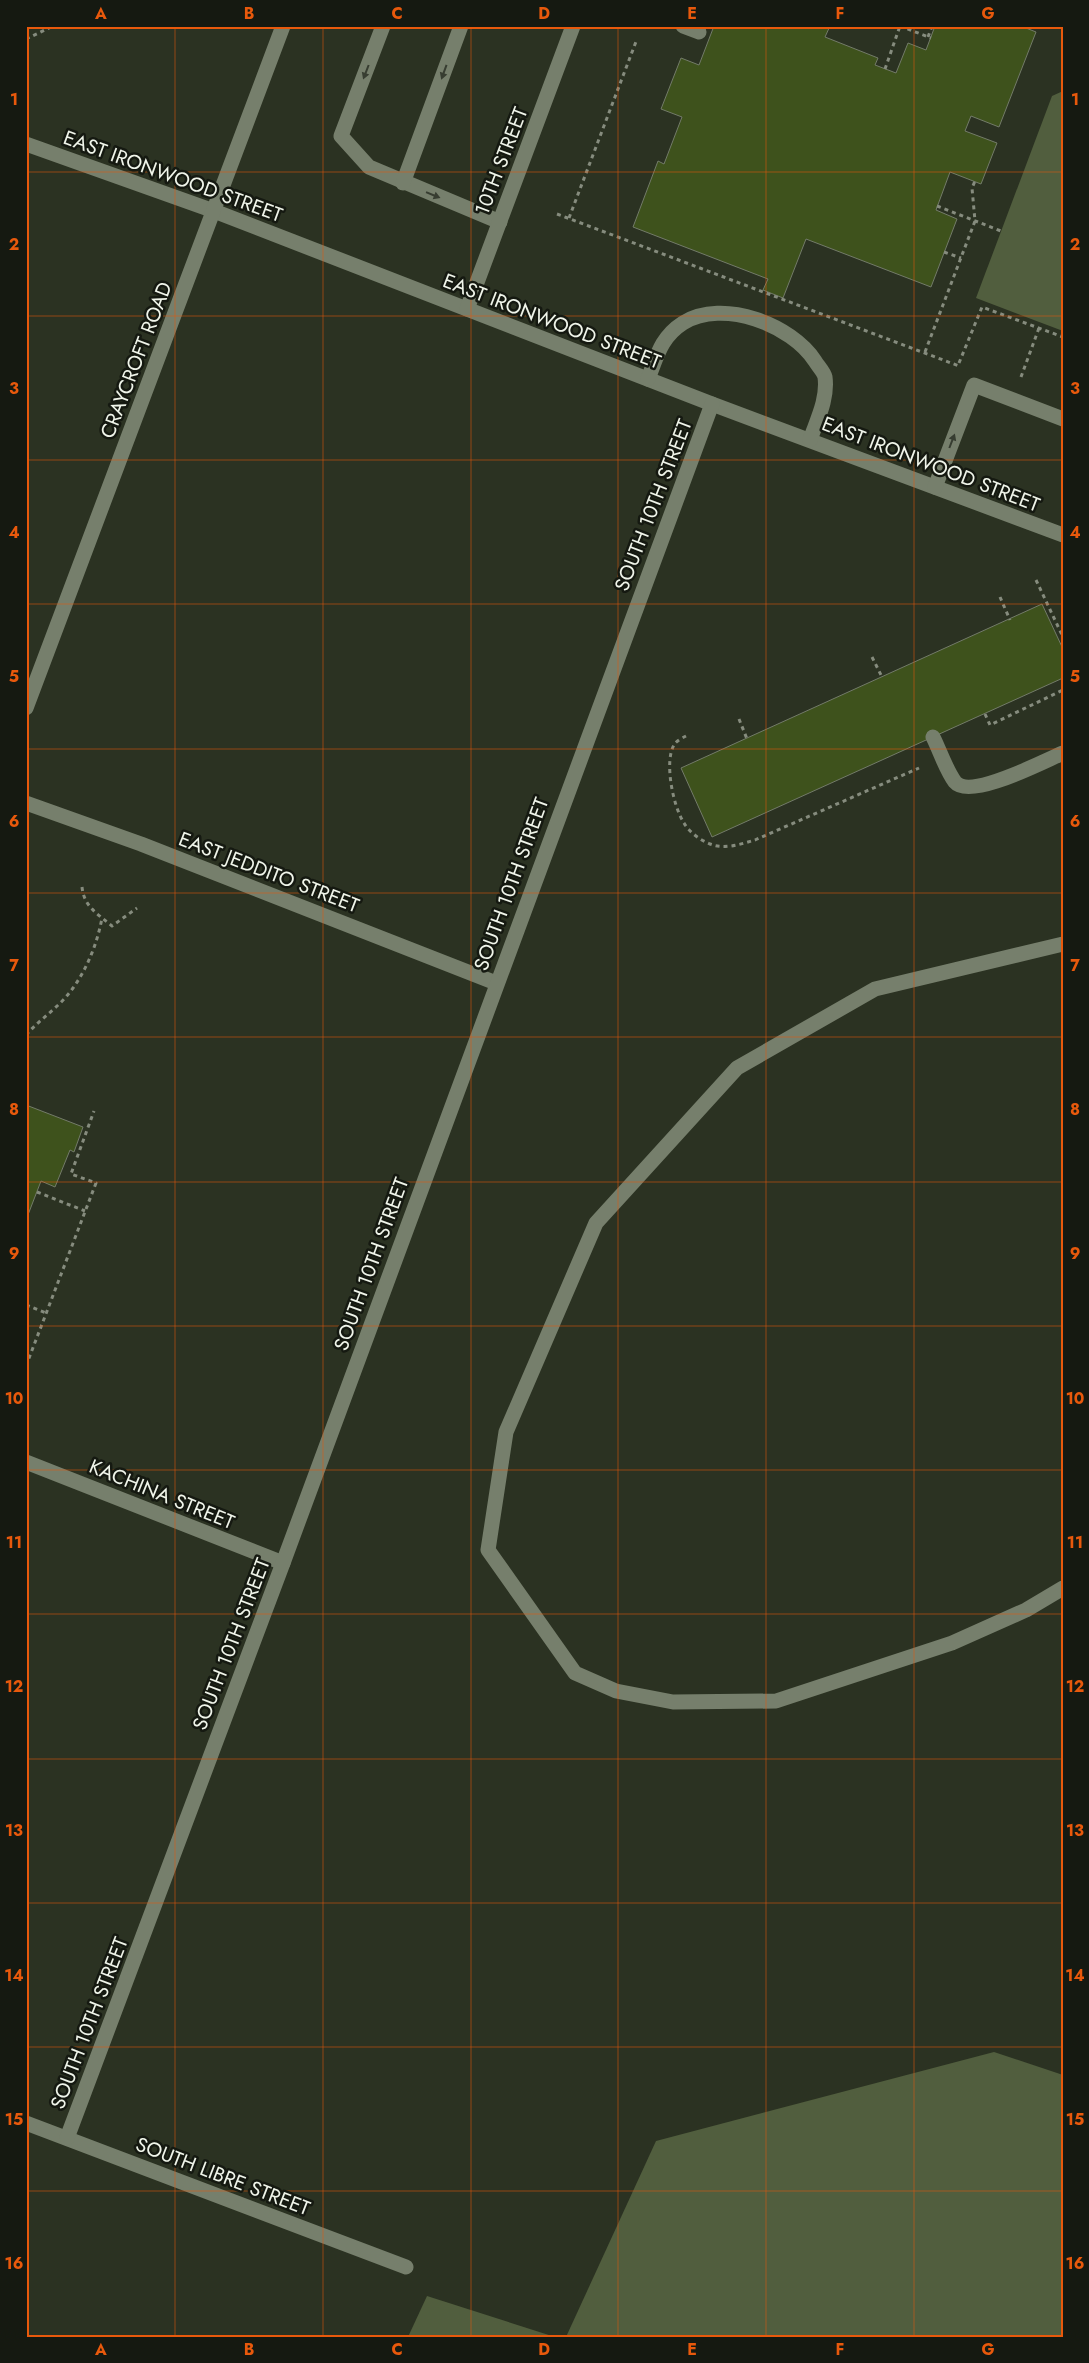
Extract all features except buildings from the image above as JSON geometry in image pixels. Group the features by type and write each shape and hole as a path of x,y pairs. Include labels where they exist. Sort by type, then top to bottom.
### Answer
{"street":[{"name":"CRAYCROFT ROAD","path":"26,708 283,26"},
{"path":"383,26 341,136 368,167 500,222"},
{"path":"403,183 461,26"},
{"name":"10TH STREET","path":"467,309 573,26"},
{"path":"683,26 699,32"},
{"name":"EAST IRONWOOD STREET","path":"26,144 214,211 712,404 1063,535"},
{"path":"648,379 664,339 685,322 708,314 738,314 763,322 790,335 811,355 825,376 824,399 810,440"},
{"path":"935,487 974,385 1063,419"},
{"name":"SOUTH 10TH STREET","path":"67,2138 283,1564 496,982 712,404"},
{"path":"933,737 956,783 967,788 986,786 1063,753"},
{"name":"EAST JEDDITO STREET","path":"26,803 158,850 496,982"},
{"path":"1063,944 875,989 737,1068 596,1223 506,1432 488,1550 575,1672 616,1692 672,1702 776,1701 952,1643 1026,1610 1063,1588"},
{"name":"KACHINA STREET","path":"26,1462 283,1564"},
{"name":"SOUTH LIBRE STREET","path":"26,2123 406,2267"}],"path":[{"path":"26,38 53,26"},
{"path":"885,69 900,26 930,38 932,26"},
{"path":"569,218 637,39"},
{"path":"924,352 975,221 972,188 975,181"},
{"path":"937,206 1001,231"},
{"path":"557,214 963,367"},
{"path":"944,252 961,258"},
{"path":"958,365 982,307 1063,337"},
{"path":"1012,400 1039,328"},
{"path":"1036,580 1063,637"},
{"path":"1000,597 1010,620"},
{"path":"872,657 882,677"},
{"path":"985,714 990,725 1063,690"},
{"path":"739,720 747,739"},
{"path":"686,736 674,744 670,759 670,778 678,808 684,822 695,835 711,845 729,847 755,840 943,757"},
{"path":"82,888 83,899 112,926 137,908"},
{"path":"26,1035 40,1019 70,992 94,949 102,918"},
{"path":"26,1366 96,1183 71,1174 94,1111"},
{"path":"37,1192 85,1211"},
{"path":"26,1305 46,1313"}],"green space":[{"path":"1063,91 1063,331 976,298 1052,96"},
{"path":"994,2052 1063,2075 1063,2337 566,2337 656,2141"},
{"path":"427,2296 555,2337 408,2337"}]}
